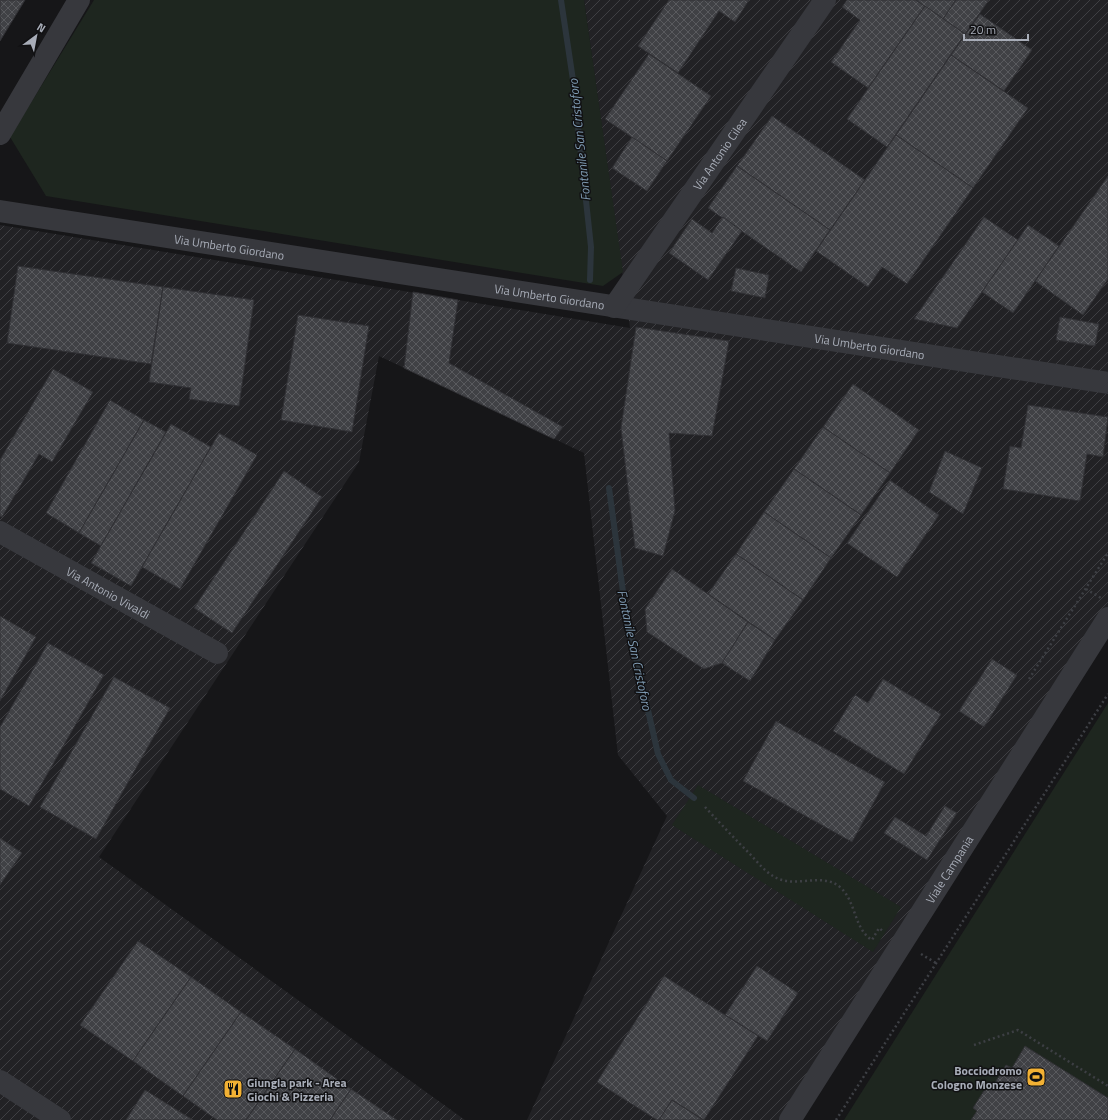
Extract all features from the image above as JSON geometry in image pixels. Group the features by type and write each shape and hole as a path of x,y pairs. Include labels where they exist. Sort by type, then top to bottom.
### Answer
{"street":[{"path":"0,134 79,0"},
{"name":"Via Antonio Cilea","path":"614,307 825,0"},
{"name":"Via Umberto Giordano","path":"0,211 1105,383"},
{"name":"Via Antonio Vivaldi","path":"0,532 218,653"},
{"name":"Viale Campania","path":"790,1120 902,942 1105,609"},
{"path":"0,1081 60,1120"}],"path":[{"path":"1029,679 1108,553"},
{"path":"1086,589 1105,609"},
{"path":"836,1120 1108,694"},
{"path":"705,807 769,874 778,879 789,882 830,881 841,888 845,893 861,928 869,938 872,940 879,928 936,963"},
{"path":"974,1045 1018,1030 1108,1086"}],"shaded area":[{"path":"94,0 584,0 623,272 603,286 46,196 10,137"},
{"path":"584,0 1108,0 1108,622 782,1120 527,1120 667,816 618,755 584,453 379,356 359,462 99,857 465,1120 0,1120 0,225 630,328"},
{"path":"1108,703 1108,1120 844,1120"},
{"path":"698,785 901,907 873,952 672,825"}],"building":[{"path":"0,0 25,0 0,41"},
{"path":"669,0 749,0 735,22 719,11 678,73 638,46"},
{"path":"847,0 916,0 925,6 868,88 831,62 860,20 842,7"},
{"path":"916,0 956,0 943,19"},
{"path":"956,0 989,0 965,34 943,19"},
{"path":"925,6 965,34 887,147 847,119"},
{"path":"980,14 1032,50 1004,91 951,55"},
{"path":"649,54 711,96 667,161 605,119"},
{"path":"951,55 1028,108 973,188 896,135"},
{"path":"772,116 865,180 830,230 737,166"},
{"path":"896,135 973,188 907,284 882,267 868,287 816,251"},
{"path":"632,137 667,161 647,191 612,168"},
{"path":"737,166 830,230 801,272 708,208"},
{"path":"1108,176 1108,279 1083,315 1035,281"},
{"path":"723,217 742,231 708,280 669,253 692,219 712,233"},
{"path":"984,217 1018,240 957,328 914,319"},
{"path":"1028,225 1059,246 1013,313 982,292"},
{"path":"18,266 163,287 151,364 7,343"},
{"path":"736,268 769,275 765,298 731,291"},
{"path":"163,287 254,300 239,406 189,399 191,388 149,382"},
{"path":"413,292 458,300 449,363 563,427 554,439 404,368"},
{"path":"298,315 369,326 352,432 281,420"},
{"path":"1060,317 1099,324 1095,346 1056,340"},
{"path":"636,327 729,341 712,436 669,433 675,511 663,556 635,548 621,428"},
{"path":"53,369 93,392 52,462 39,454 2,517 0,516 0,460"},
{"path":"853,384 919,430 890,473 823,427"},
{"path":"110,400 144,420 79,533 46,513"},
{"path":"1028,405 1108,417 1103,457 1087,454 1080,501 1003,489 1010,446 1021,448"},
{"path":"144,420 166,432 101,546 79,533"},
{"path":"171,424 211,447 131,586 91,563"},
{"path":"823,427 890,473 861,515 794,469"},
{"path":"219,433 257,455 180,589 142,567"},
{"path":"945,451 982,468 963,514 929,492"},
{"path":"794,469 861,515 831,558 764,512"},
{"path":"284,471 322,497 232,633 194,608"},
{"path":"890,480 939,515 897,577 847,543"},
{"path":"764,512 831,558 803,600 736,554"},
{"path":"736,554 803,600 775,640 708,594"},
{"path":"672,569 748,622 722,663 704,669 647,632 645,609"},
{"path":"0,616 36,637 0,701"},
{"path":"748,622 775,640 750,681 722,663"},
{"path":"48,643 104,675 29,806 0,789 0,727"},
{"path":"992,659 1017,675 984,727 959,711"},
{"path":"114,677 170,708 96,839 40,807"},
{"path":"883,679 941,714 904,774 833,731 855,695 868,703"},
{"path":"776,721 885,782 852,842 743,781"},
{"path":"945,806 957,813 927,860 884,833 895,817 926,836"},
{"path":"0,838 22,853 0,885"},
{"path":"138,941 191,977 133,1061 80,1025"},
{"path":"757,966 798,993 767,1041 725,1015"},
{"path":"664,976 758,1036 704,1120 672,1100 659,1120 657,1120 597,1082"},
{"path":"191,977 241,1012 183,1096 133,1061"},
{"path":"241,1012 295,1049 246,1120 217,1120 183,1096"},
{"name":"Bocciodromo Cologno Monzese","path":"1025,1046 1108,1098 1108,1120 971,1120 977,1111 973,1108 987,1086 991,1089 1006,1065 1012,1068"},
{"path":"295,1049 351,1089 330,1120 246,1120"},
{"path":"351,1089 397,1120 330,1120"},
{"path":"145,1090 193,1120 126,1120"},
{"path":"672,1100 703,1120 659,1120"}],"waterway":[{"name":"Fontanile San Cristoforo","path":"561,0 573,80 591,247 590,280"},
{"name":"Fontanile San Cristoforo","path":"609,488 626,614 658,754 671,780 694,798"}],"place":[{"name":"Bocciodromo Cologno Monzese","path":"1036,1077"},
{"name":"Giungla park - Area Giochi & Pizzeria","path":"233,1089"}]}
